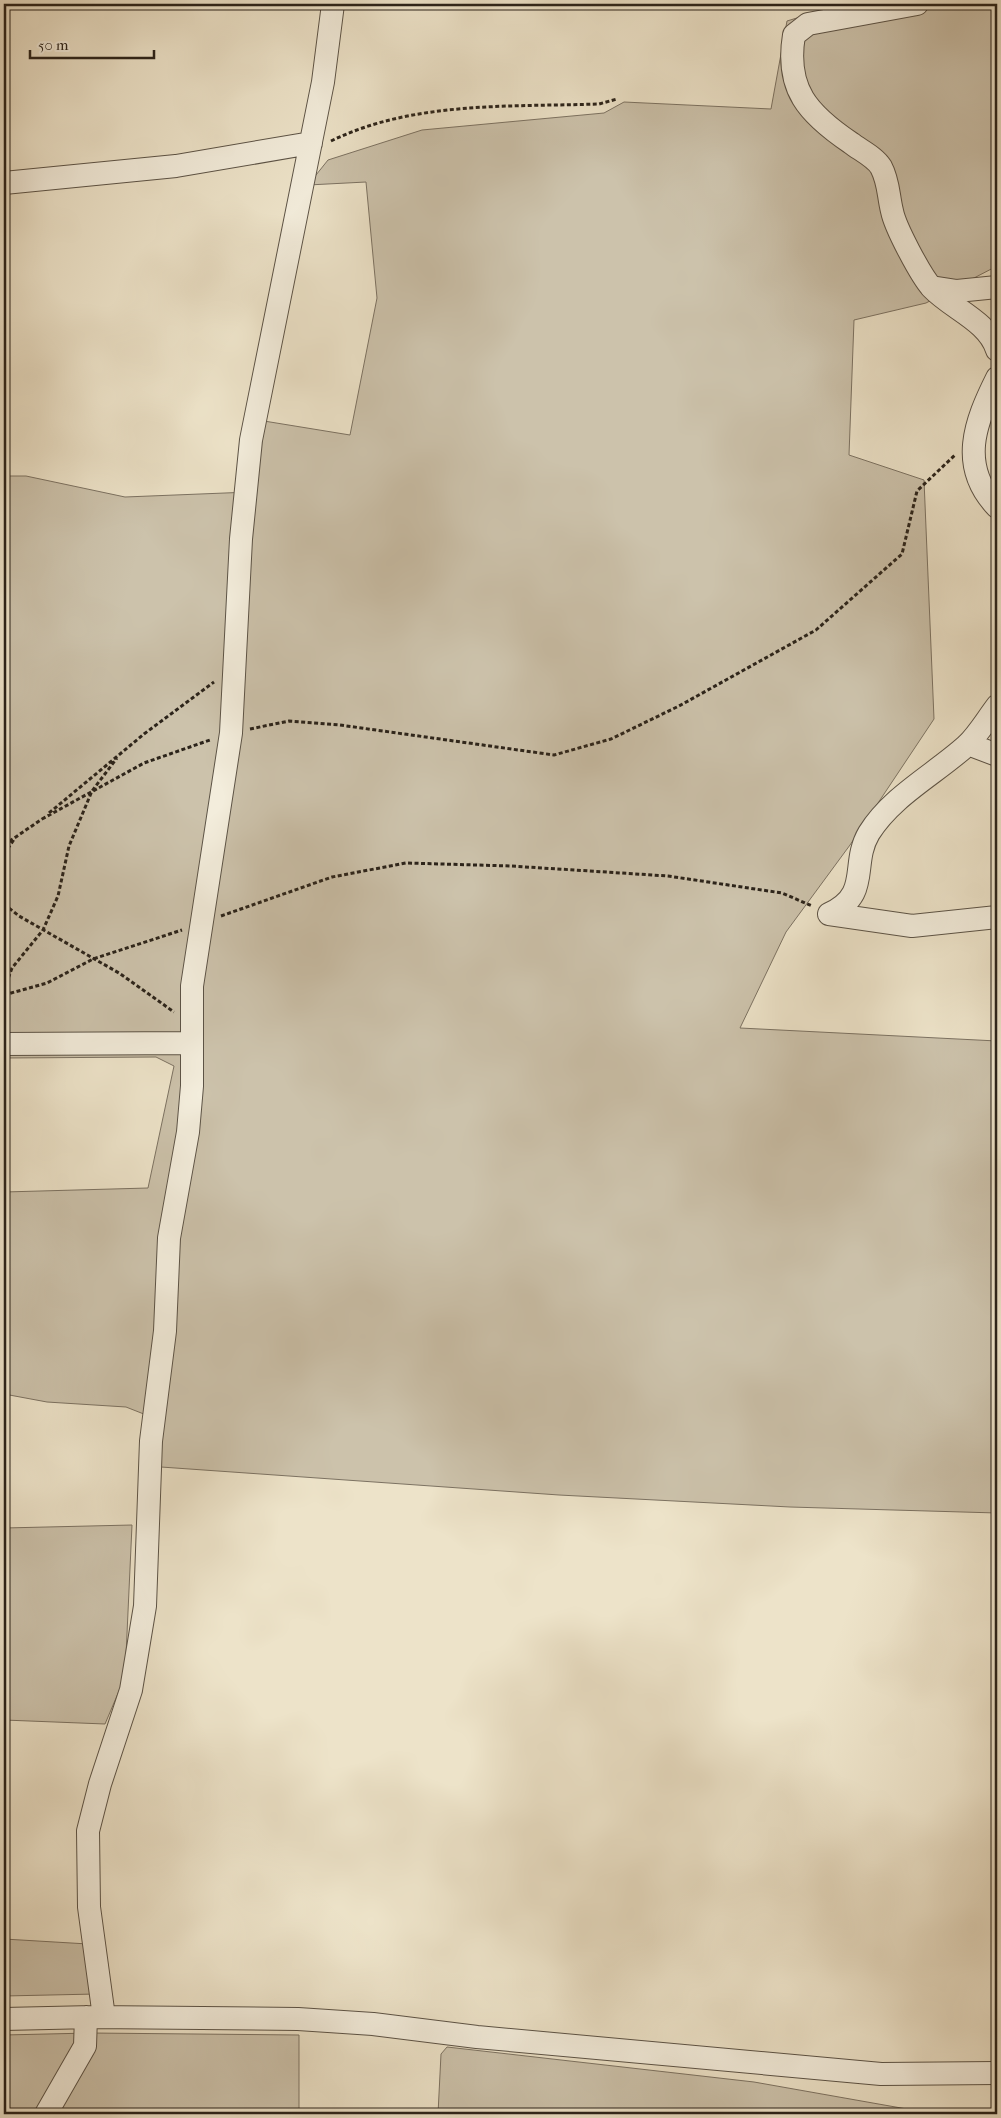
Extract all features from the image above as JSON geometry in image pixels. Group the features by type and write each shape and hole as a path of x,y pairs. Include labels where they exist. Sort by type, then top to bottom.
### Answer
{"street":[{"path":"46,2114 85,2046 95,2017 89,1907 88,1831 100,1784 130,1690 145,1606 151,1441 165,1331 169,1238 188,1132 192,986 216,840 230,733 241,539 250,440 324,82 334,4"},
{"path":"917,4 808,24 794,35 791,67 804,102 817,117 879,164 888,180 892,212 911,252 932,287 992,331 997,350"},
{"path":"4,183 309,153"},
{"path":"932,287 957,292 997,287"},
{"path":"997,378 984,404 974,437 973,457 978,480 988,497 997,507"},
{"path":"829,914 844,907 853,897 868,835 880,818 894,804 968,744 997,706"},
{"path":"968,744 997,754"},
{"path":"829,914 912,926 997,917"},
{"path":"4,1044 192,1034"},
{"path":"4,2019 95,2017 298,2019 364,2023 477,2037 881,2074 997,2073"}],"path":[{"path":"309,153 353,130 401,118 461,108 599,104 617,99"},
{"path":"4,845 42,819 144,763 230,733 288,722 340,725 554,755 611,739 678,706 816,630 902,554 916,491 974,437"},
{"path":"42,819 121,753 233,668"},
{"path":"4,990 12,968 42,930 58,896 69,846 92,791 121,753"},
{"path":"4,854 17,836"},
{"path":"4,994 47,983 93,959 332,877 406,863 511,866 668,876 782,893 829,914"},
{"path":"4,904 42,930 119,974 192,1034"}],"shaded area":[{"path":"843,4 997,4 997,266 926,303 854,320 849,455 924,480 934,719 850,845 786,932 740,1028 997,1041 997,1513 790,1507 559,1495 161,1467 159,1420 126,1407 47,1402 4,1394 4,1192 148,1188 174,1066 156,1057 4,1058 4,476 26,476 125,497 250,492 264,421 350,435 377,298 366,182 308,185 328,160 422,130 604,113 624,102 771,109 787,21"},
{"path":"132,1525 125,1677 105,1724 4,1720 4,1528"},
{"path":"4,1939 88,1944 96,1994 4,1996"},
{"path":"90,2033 299,2035 299,2114 4,2114 4,2035"},
{"path":"447,2047 754,2082 935,2114 438,2114 441,2054"}]}
